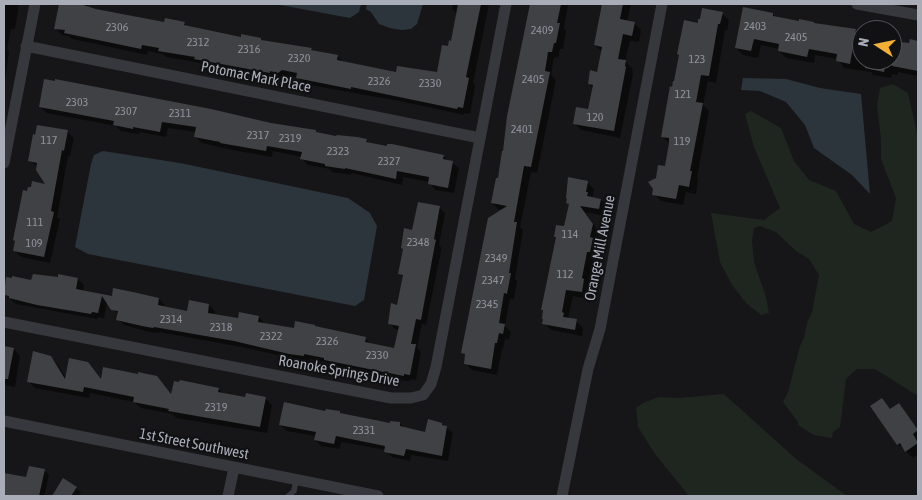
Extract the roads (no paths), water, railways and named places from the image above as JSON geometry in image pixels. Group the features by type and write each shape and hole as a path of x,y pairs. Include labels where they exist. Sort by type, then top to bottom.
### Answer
{"street":[{"path":"4,163 35,4"},
{"name":"Roanoke Springs Drive","path":"4,322 391,398 411,398 423,395 431,384 436,367 506,4"},
{"name":"Orange Mill Avenue","path":"562,496 588,369 600,330 662,4"},
{"path":"857,4 918,15"},
{"name":"Potomac Mark Place","path":"26,46 480,138"},
{"name":"1st Street Southwest","path":"4,421 234,468 295,485 378,496"},
{"path":"228,496 234,468"}],"lane":[{"path":"288,496 295,485"},
{"path":"295,485 299,496"}]}
